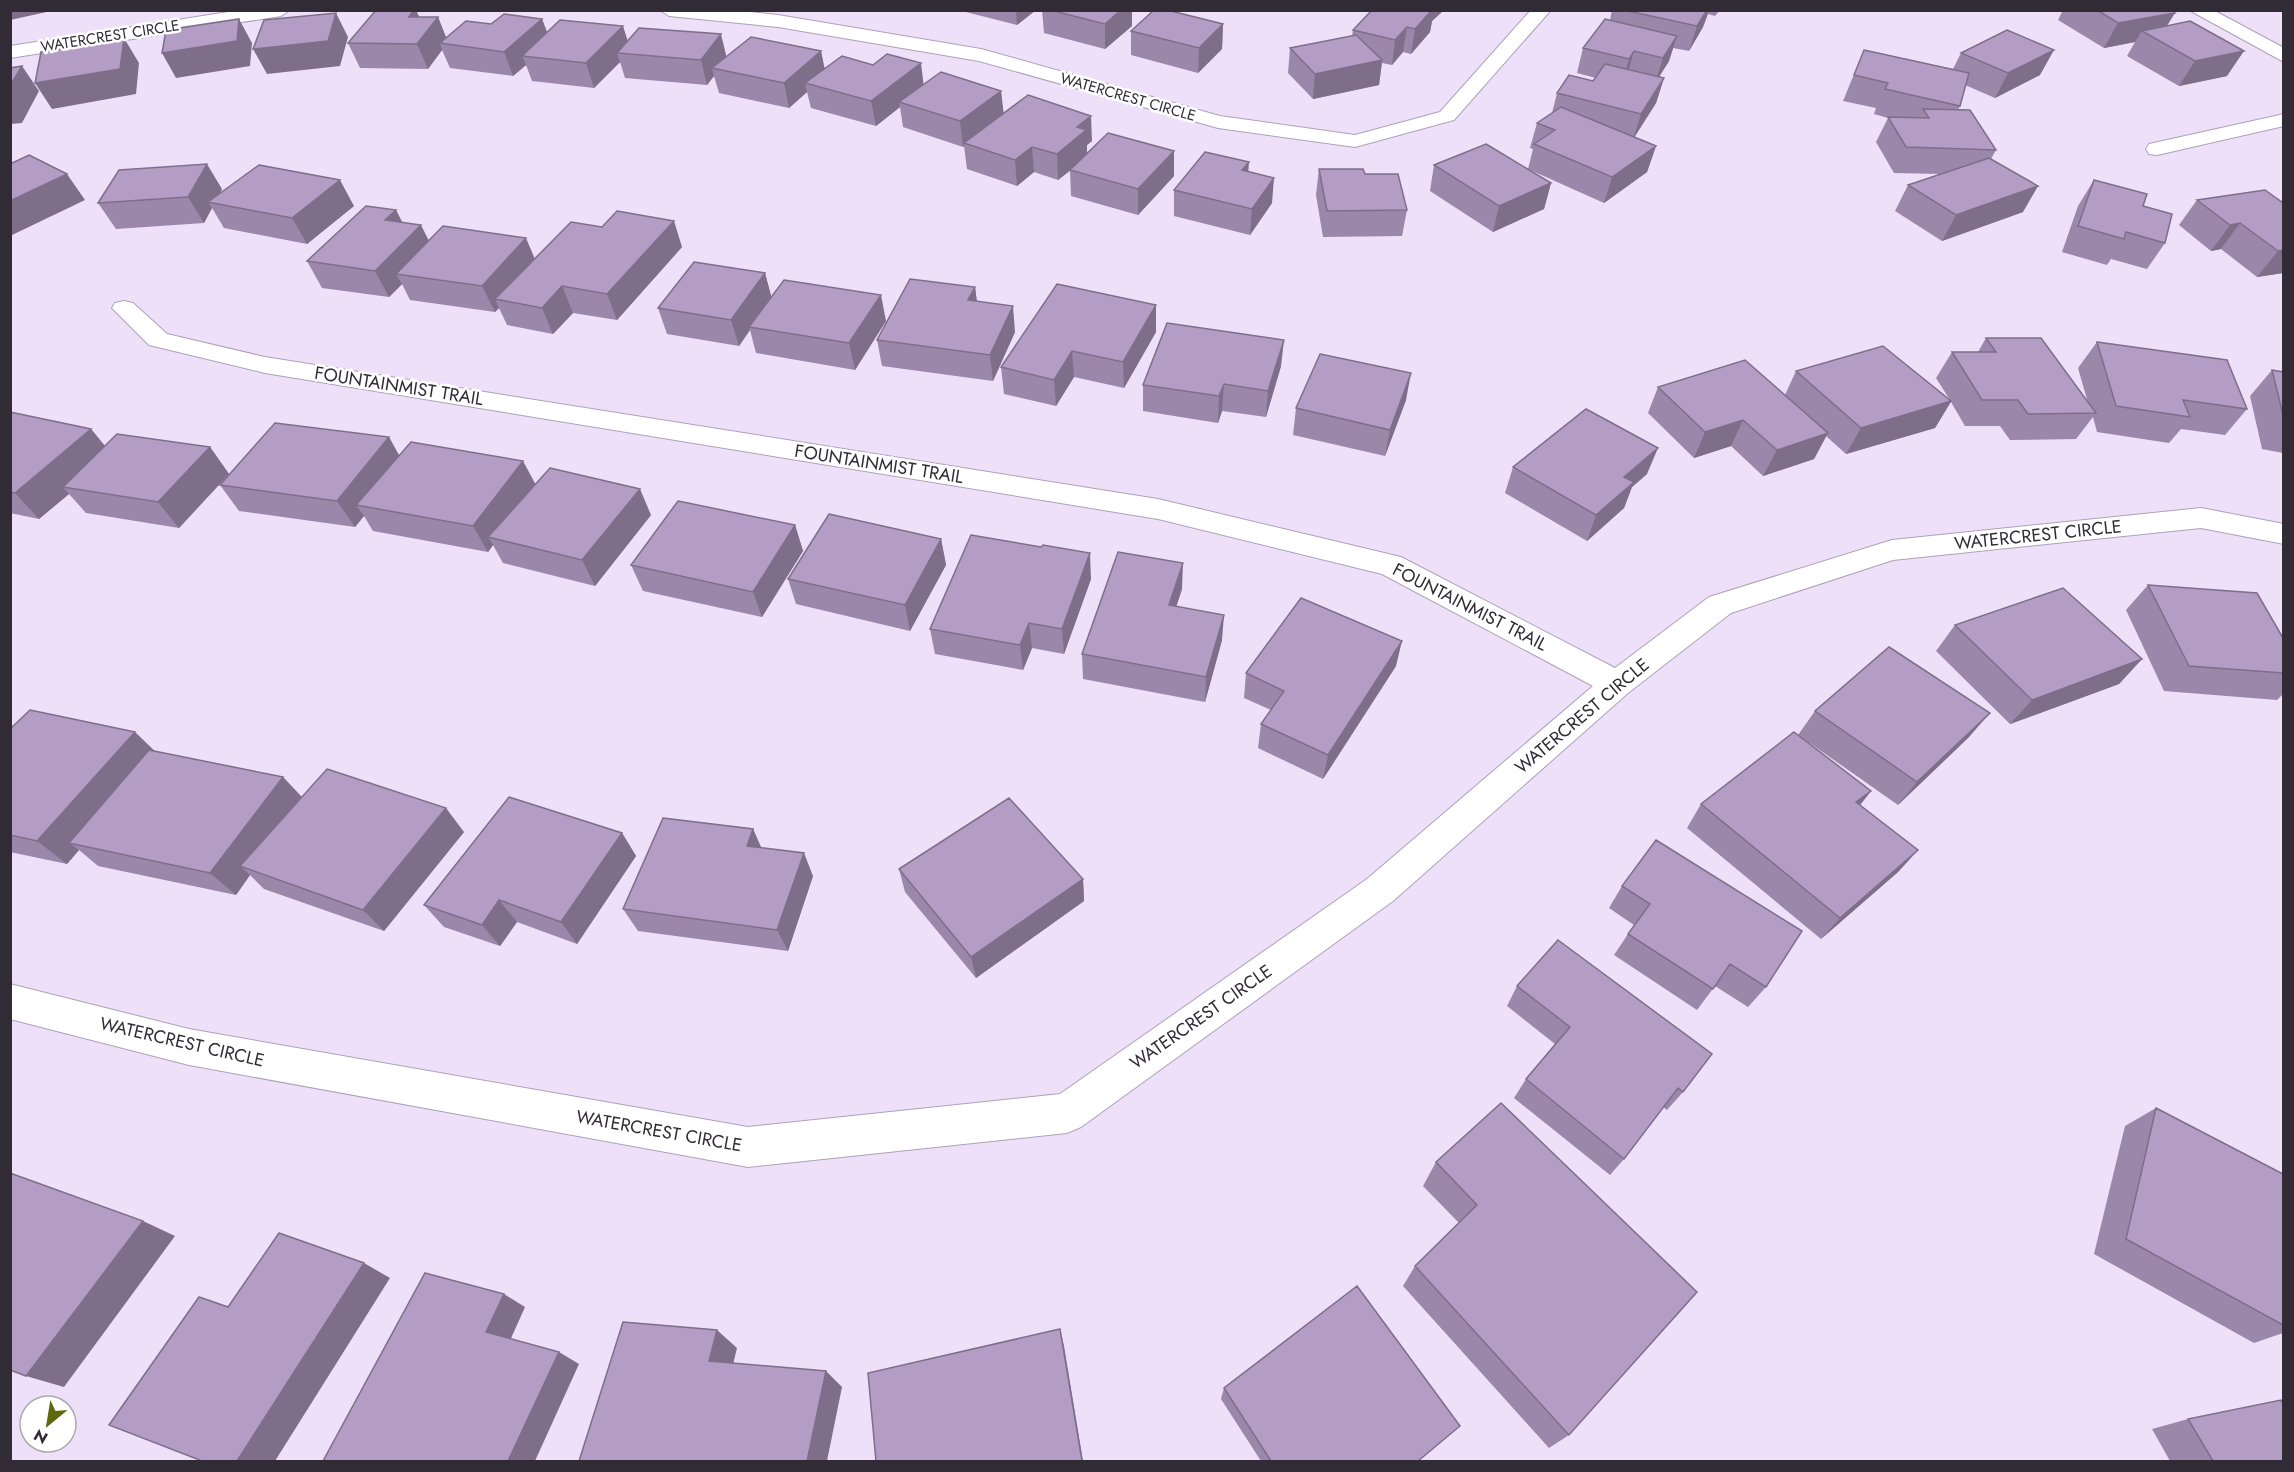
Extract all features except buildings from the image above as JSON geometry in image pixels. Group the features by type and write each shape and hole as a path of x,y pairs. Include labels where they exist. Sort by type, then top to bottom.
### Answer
{"street":[{"name":"WATERCREST CIRCLE","path":"10,52 281,10"},
{"name":"WATERCREST CIRCLE","path":"669,10 778,21 981,55 1218,122 1355,141 1447,116 1542,10"},
{"path":"2198,10 2283,56"},
{"path":"2157,149 2283,120"},
{"name":"FOUNTAINMIST TRAIL","path":"124,308 158,340 265,365 1158,509 1391,565 1617,684"},
{"name":"WATERCREST CIRCLE","path":"10,1001 189,1047 748,1147 1067,1113 1380,890 1617,684 1720,605 1892,549 2201,518 2283,534"}]}
